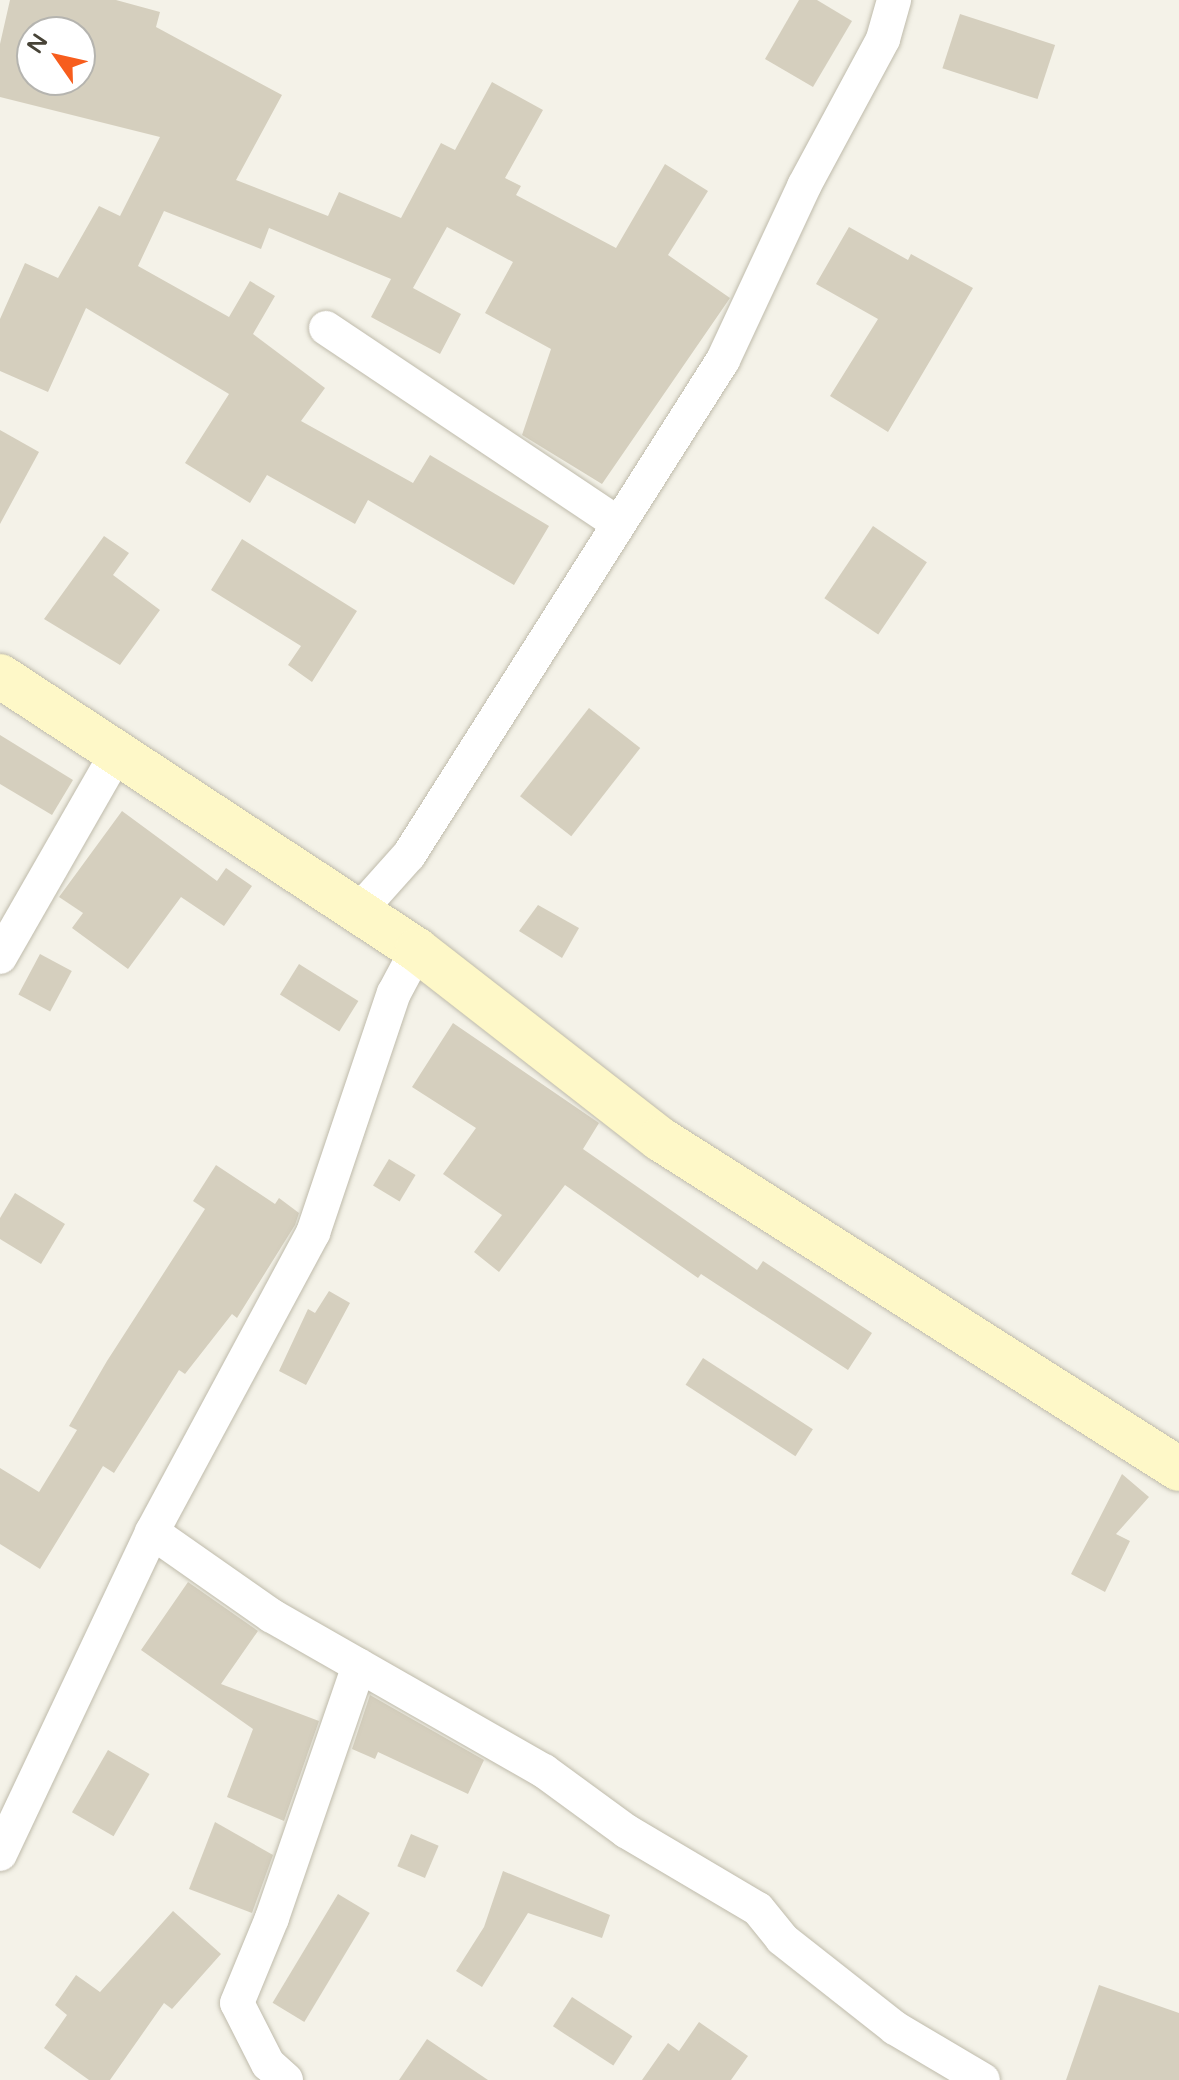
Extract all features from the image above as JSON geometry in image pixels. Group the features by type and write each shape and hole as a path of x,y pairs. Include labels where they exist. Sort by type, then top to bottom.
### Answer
{"main road":[{"path":"0,676 417,950 660,1139 1179,1469"}],"street":[{"path":"358,912 409,855 616,522 723,360 804,186 883,39 894,0"},
{"path":"326,328 616,522"},
{"path":"0,957 118,751"},
{"path":"0,1854 152,1532 313,1233 394,993 417,950"},
{"path":"152,1532 272,1616 544,1771 626,1831 758,1909 782,1939 895,2028 983,2080"},
{"path":"286,2080 268,2064 237,2003 272,1918 359,1666"}],"building":[{"path":"10,0 116,0 160,12 156,27 282,95 236,180 328,216 339,192 401,218 441,143 455,150 492,82 543,110 505,178 521,186 516,195 616,248 665,164 708,191 668,255 730,298 602,484 522,435 551,349 485,313 513,262 447,227 413,288 461,314 440,354 371,317 391,279 269,228 261,249 164,211 138,266 229,317 250,281 275,296 253,334 325,388 301,421 413,483 430,455 549,526 514,585 368,500 355,524 267,475 250,503 185,463 229,394 86,308 48,392 0,371 0,319 25,263 58,278 99,206 120,216 160,137 0,97 0,44"},
{"path":"799,0 817,0 852,21 813,87 765,59"},
{"path":"960,14 1055,45 1037,99 942,68"},
{"path":"849,227 908,260 911,254 973,288 888,432 830,396 878,319 816,284"},
{"path":"0,430 39,452 0,524"},
{"path":"873,526 927,562 878,634 824,598"},
{"path":"104,536 129,553 113,575 160,610 120,665 44,619"},
{"path":"242,539 357,611 312,682 288,665 301,646 211,590"},
{"path":"589,708 640,748 571,836 520,796"},
{"path":"0,735 73,780 52,815 0,784"},
{"path":"122,811 217,881 226,868 252,886 224,926 181,897 128,969 72,928 83,913 59,897"},
{"path":"538,905 579,928 562,958 519,931"},
{"path":"40,954 72,971 50,1012 18,995"},
{"path":"299,964 358,1001 339,1032 280,995"},
{"path":"453,1023 599,1123 583,1149 757,1270 763,1261 872,1333 848,1370 701,1274 698,1278 565,1185 499,1272 474,1252 502,1215 443,1174 476,1128 412,1087"},
{"path":"389,1159 416,1175 400,1202 373,1186"},
{"path":"216,1165 275,1204 279,1198 299,1213 295,1225 237,1318 232,1314 185,1374 179,1370 114,1473 103,1466 40,1569 0,1544 0,1468 39,1492 77,1430 69,1426 107,1361 205,1209 193,1201"},
{"path":"15,1193 65,1224 41,1264 0,1239 0,1218"},
{"path":"329,1291 350,1303 306,1385 279,1371 308,1309 315,1313"},
{"path":"703,1358 813,1429 795,1456 686,1385"},
{"path":"1122,1474 1149,1497 1116,1534 1130,1541 1105,1592 1071,1574"},
{"path":"188,1582 258,1631 221,1684 319,1721 284,1821 227,1797 253,1729 141,1650"},
{"path":"370,1695 484,1760 468,1794 378,1752 375,1759 352,1749"},
{"path":"108,1750 150,1774 114,1836 72,1812"},
{"path":"215,1822 273,1855 252,1913 189,1889"},
{"path":"411,1834 439,1846 425,1878 397,1866"},
{"path":"503,1871 610,1915 602,1938 528,1913 482,1987 456,1971 484,1927"},
{"path":"338,1894 370,1913 304,2022 273,2003"},
{"path":"173,1911 221,1954 172,2009 164,2003 110,2080 89,2080 44,2048 67,2015 55,2005 76,1975 100,1992"},
{"path":"1099,1985 1179,2013 1179,2080 1066,2080"},
{"path":"572,1997 632,2036 613,2066 553,2026"},
{"path":"699,2022 748,2056 731,2080 642,2080 668,2043 679,2051"},
{"path":"427,2039 488,2080 399,2080"}]}
